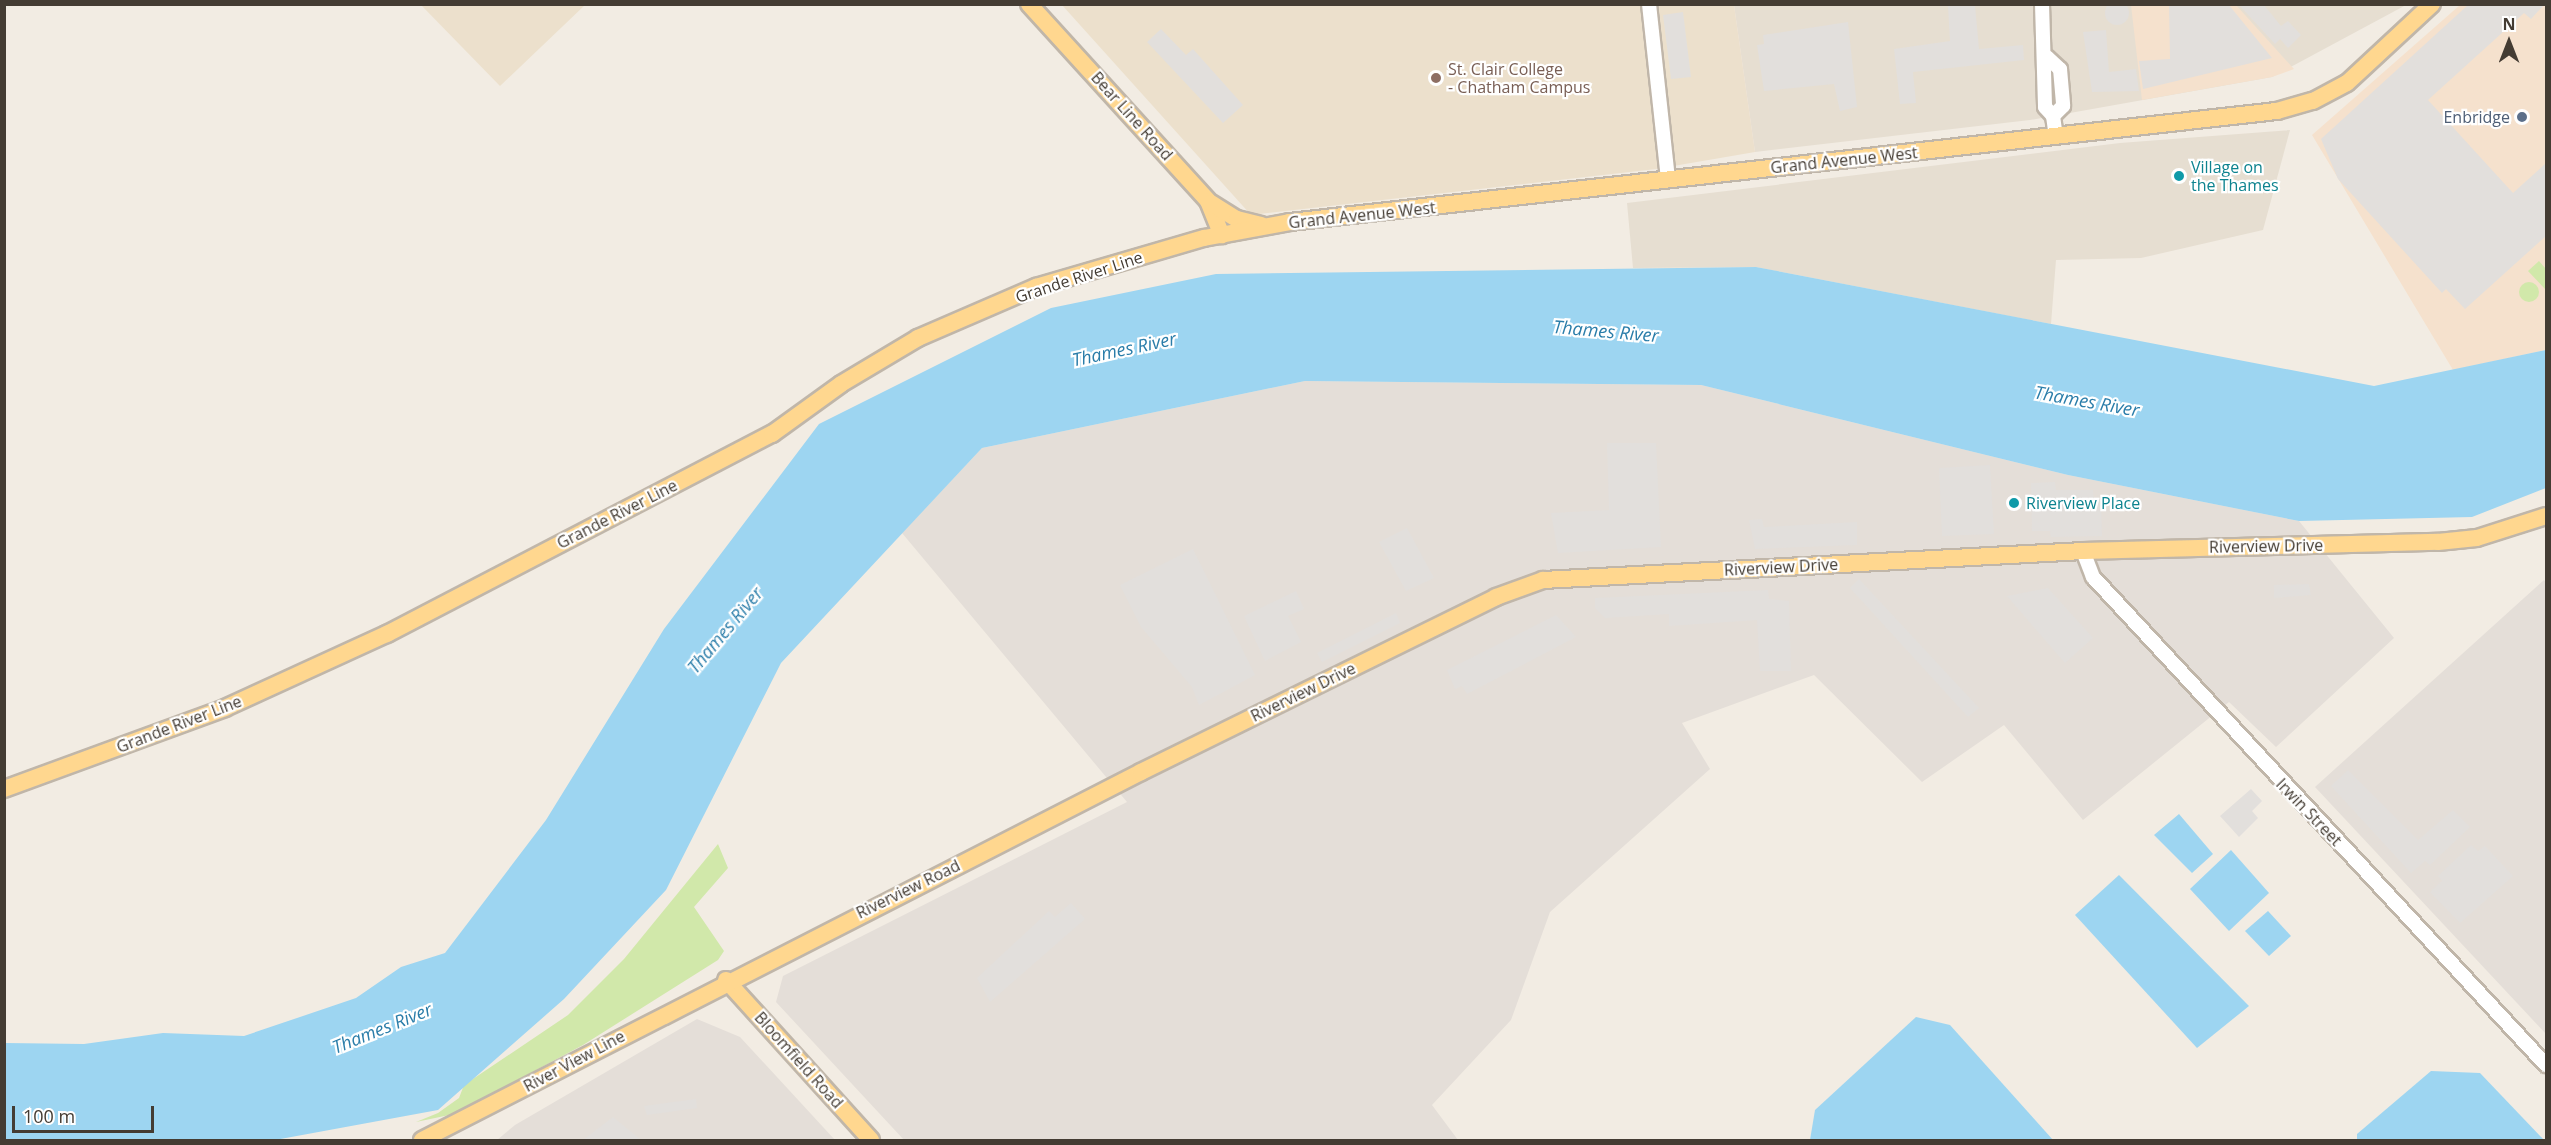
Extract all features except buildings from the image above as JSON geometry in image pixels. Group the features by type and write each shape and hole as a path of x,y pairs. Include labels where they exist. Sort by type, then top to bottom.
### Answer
{"main road":[{"name":"Bear Line Road","path":"1029,4 1208,201 1222,235"},
{"name":"Grand Avenue West","path":"1222,235 1277,225 2277,111 2313,101 2347,83 2432,4"},
{"path":"1208,201 1246,223 1277,225"},
{"name":"Grande River Line","path":"4,789 225,708 387,634 772,434 918,338 1036,287 1222,235"},
{"name":"Riverview Drive","path":"1091,798 1496,597 1550,578 2083,550 2438,542 2519,527 2547,516"},
{"name":"Riverview Road","path":"726,980 1091,798"},
{"name":"River View Line","path":"422,1140 726,980"},
{"name":"Bloomfield Road","path":"726,980 871,1140"}],"street":[{"path":"1649,4 1668,180"},
{"path":"2042,4 2048,57 2060,69 2063,106 2053,116 2056,137"},
{"name":"Irwin Street","path":"2083,550 2093,577 2547,1065"}],"shaded area":[{"path":"2117,1 2125,5 2129,13 2125,21 2117,25 2109,21 2105,13 2109,5"},
{"path":"421,5 585,5 500,86"},
{"name":"St. Clair College - Chatham Campus","path":"1062,5 1734,5 1755,152 1656,169 1251,215"},
{"path":"1734,5 2406,5 2272,77 2030,120 1755,152"},
{"path":"1948,5 1975,5 1979,49 2023,45 2024,60 1913,72 1916,103 1900,104 1894,49 1950,41"},
{"path":"2131,5 2236,5 2294,69 2272,77 2142,100"},
{"path":"2169,5 2229,5 2272,58 2143,89 2139,61 2170,59"},
{"path":"2239,5 2264,5 2281,26 2288,21 2301,35 2288,48 2280,39 2275,44"},
{"path":"2460,5 2546,5 2546,350 2453,370 2312,135"},
{"path":"2468,5 2543,6 2531,19 2524,13 2428,100 2513,193 2546,163 2546,236 2465,309 2446,289 2442,293 2338,179 2321,139"},
{"path":"1683,12 1691,77 1671,79 1663,15"},
{"path":"1848,22 1857,107 1840,111 1834,84 1764,91 1757,45 1764,44 1763,35"},
{"path":"1161,29 1186,55 1193,49 1243,105 1223,123 1147,42"},
{"path":"2106,30 2109,72 2136,69 2139,91 2092,92 2083,32"},
{"path":"2290,130 2263,230 2141,258 2056,260 2051,324 1756,267 1633,268 1627,203 2120,143"},
{"path":"1305,381 1701,385 2068,475 2299,521 2394,638 2276,747 2229,702 2083,820 2004,725 1922,782 1814,675 1682,723 1710,769 1550,912 1511,1020 1432,1105 1458,1140 904,1140 776,1002 783,976 1127,802 902,533 982,448"},
{"path":"1607,443 1656,443 1661,547 1558,553 1551,513 1609,510"},
{"path":"1990,465 1994,534 1942,536 1939,468"},
{"path":"2055,482 2056,490 2093,490 2094,503 2101,503 2102,536 2051,537 2050,531 2032,531 2031,483"},
{"path":"1762,519 1764,527 1857,522 1857,545 1755,549 1749,520"},
{"path":"1407,528 1434,578 1406,591 1379,542"},
{"path":"1193,549 1255,675 1199,705 1192,687 1141,627 1120,585"},
{"path":"1859,579 1979,708 1968,717 1850,588"},
{"path":"2544,580 2546,583 2546,1034 2315,787"},
{"path":"2309,584 2311,595 2274,598 2274,585"},
{"path":"2048,588 2093,638 2065,663 2007,596"},
{"path":"1768,590 1769,599 1789,601 1791,671 1760,671 1757,620 1669,626 1669,614 1605,618 1595,608 1595,598"},
{"path":"1296,591 1304,609 1288,616 1301,642 1265,661 1244,616"},
{"path":"1396,613 1400,623 1322,662 1317,653"},
{"path":"1556,615 1576,637 1467,694 1462,686 1455,689 1447,670"},
{"path":"2348,770 2418,840 2453,810 2470,827 2430,865 2425,861 2411,873 2331,786"},
{"path":"2251,789 2262,801 2252,811 2258,818 2239,837 2220,816"},
{"path":"2471,845 2478,851 2485,846 2513,876 2460,923 2430,892 2442,881 2438,876"},
{"path":"1071,903 1085,919 990,1002 977,978 1049,911 1055,917"},
{"path":"697,1019 740,1037 835,1140 497,1140 515,1125"},
{"path":"696,1099 697,1108 647,1115 644,1106"},
{"path":"613,1117 641,1140 583,1140"}],"green space":[{"path":"2539,261 2546,269 2546,290 2528,271"},
{"path":"2525,282 2533,282 2539,288 2539,296 2533,302 2525,302 2519,296 2519,288"},
{"path":"718,844 728,868 694,907 724,951 718,960 583,1045 454,1114 416,1122 438,1113 459,1098 464,1085 568,1015 624,959"}],"water":[{"name":"Thames River","path":"1756,267 2374,386 2546,350 2546,488 2472,517 2299,521 2068,475 1701,385 1305,381 982,448 781,663 666,890 564,999 438,1110 275,1140 5,1140 5,1043 84,1044 163,1033 244,1036 356,998 401,967 445,953 546,820 664,629 819,424 1051,308 1216,274"},
{"path":"2179,814 2213,854 2192,873 2154,835"},
{"path":"2231,850 2269,893 2229,931 2190,889"},
{"path":"2119,875 2249,1006 2197,1048 2075,915"},
{"path":"2268,911 2291,936 2269,956 2245,931"},
{"path":"1916,1017 1950,1025 2053,1140 1810,1140 1815,1110"},
{"path":"2431,1071 2480,1073 2544,1140 2357,1140 2357,1134"}],"place":[{"name":"St. Clair College - Chatham Campus","path":"1436,78"},
{"name":"Enbridge","path":"2522,117"},
{"name":"Village on the Thames","path":"2179,176"},
{"name":"Riverview Place","path":"2014,503"}]}
